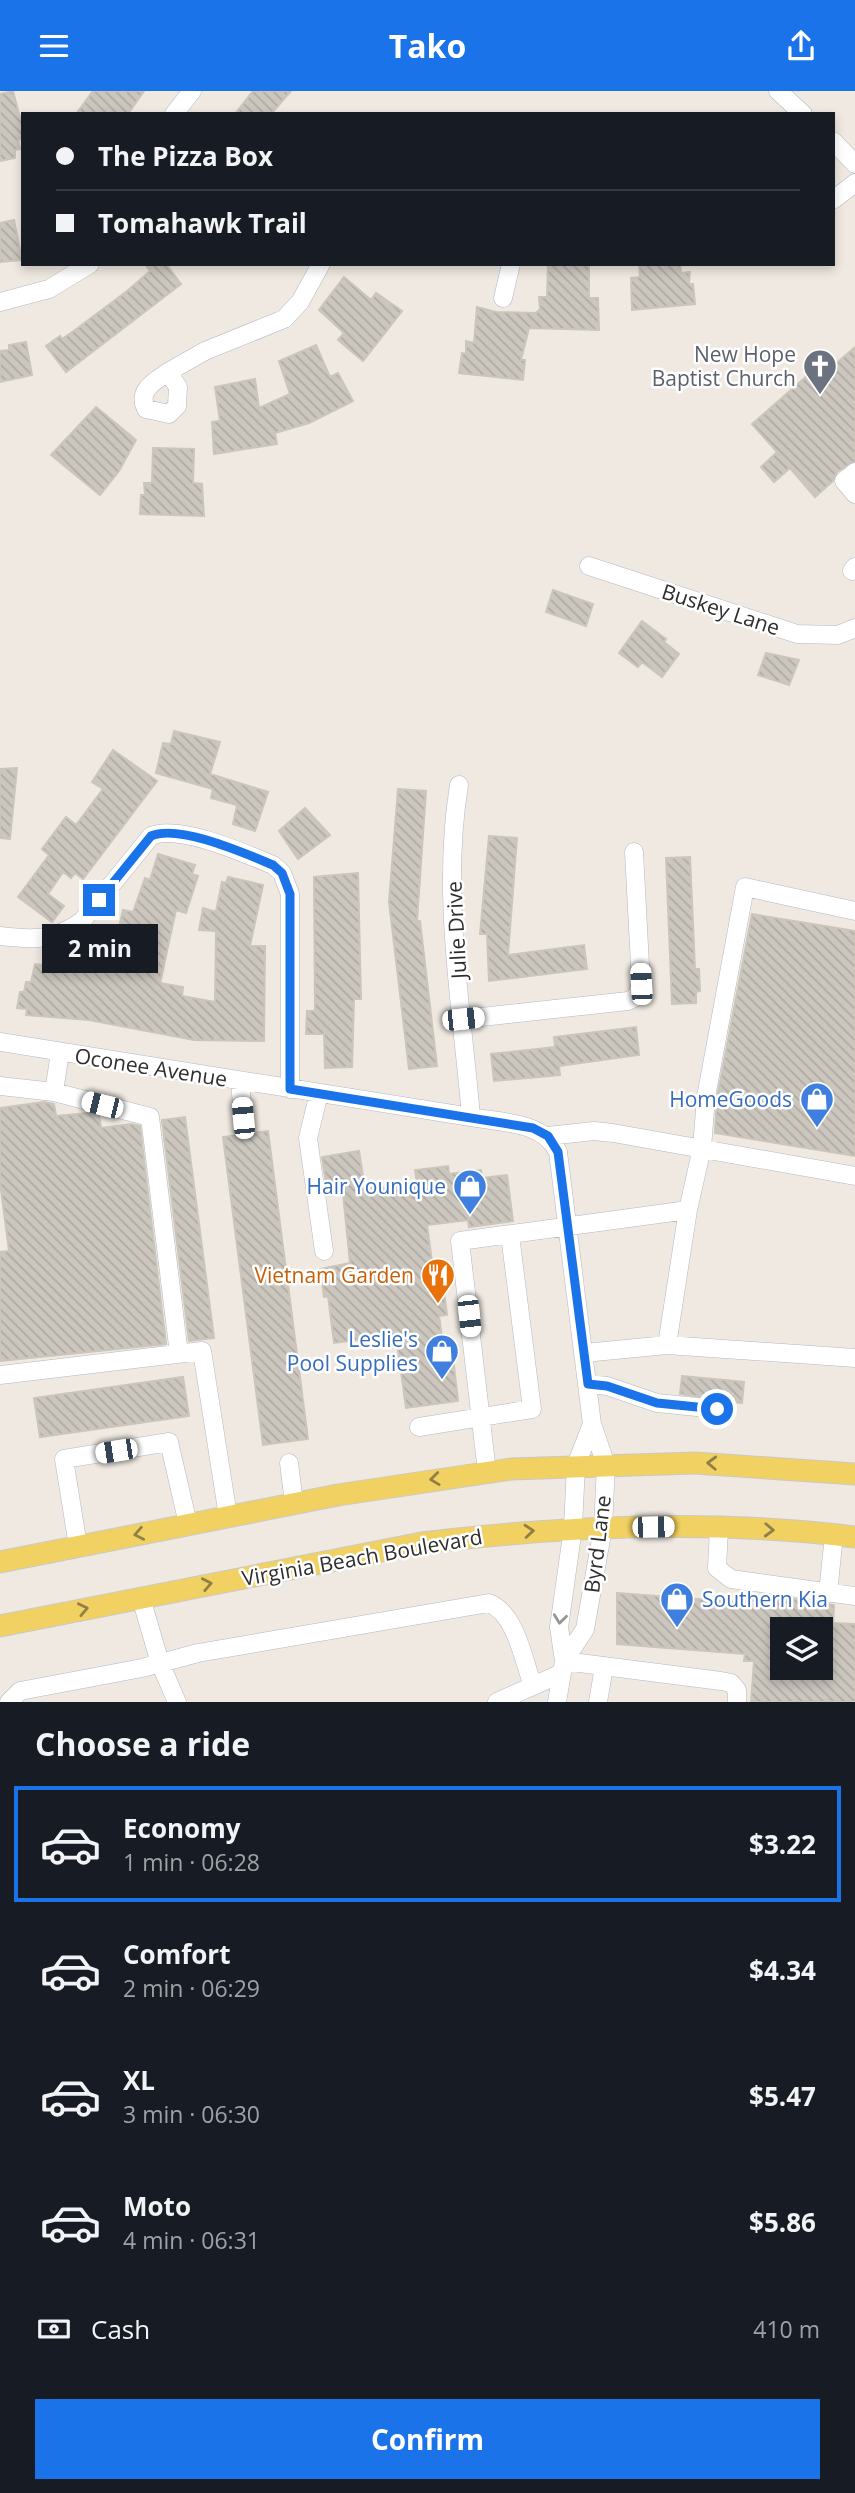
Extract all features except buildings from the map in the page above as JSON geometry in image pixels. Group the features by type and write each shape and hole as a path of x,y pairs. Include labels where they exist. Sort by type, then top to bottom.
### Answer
{"main road":[{"path":"0,1562 293,1503 486,1472 576,1465 707,1463 855,1474"},
{"name":"Virginia Beach Boulevard","path":"0,1626 422,1543 573,1528 719,1528 845,1536"}],"street":[{"path":"176,112 192,91"},
{"path":"778,91 801,112"},
{"path":"835,143 855,164"},
{"path":"835,198 855,183"},
{"path":"0,302 49,289 87,266"},
{"path":"168,372 205,351 284,319 300,302 320,266"},
{"path":"503,298 511,266"},
{"path":"855,472 845,481 855,494"},
{"name":"Buskey Lane","path":"589,566 797,634 838,635 855,628"},
{"name":"Julie Drive","path":"458,785 453,834 453,933 471,1117"},
{"path":"0,938 37,940 71,930 82,922 151,836 160,832 181,834 273,865 282,873 290,894 290,1089"},
{"path":"463,1019 628,1001 636,997 641,984 634,852"},
{"path":"667,1345 688,1210 702,1148 706,1097 745,887 855,911"},
{"name":"Oconee Avenue","path":"0,1042 471,1117 533,1128 548,1136"},
{"path":"54,1093 60,1052"},
{"path":"240,1081 243,1118"},
{"path":"0,1086 54,1093 150,1117 179,1354"},
{"path":"319,1093 308,1138 324,1251"},
{"path":"548,1136 594,1131 855,1176"},
{"name":"Byrd Lane","path":"548,1136 558,1152 592,1424 606,1465 603,1528 585,1629 563,1667"},
{"path":"486,1472 460,1241 688,1210"},
{"path":"419,1427 532,1409 510,1234"},
{"path":"584,1353 667,1345 855,1358"},
{"path":"0,1375 202,1351 228,1517"},
{"path":"588,1384 607,1386 657,1403 717,1409"},
{"name":"Byrd Lane","path":"557,1702 563,1667 559,1627 573,1528 576,1465 592,1424"},
{"path":"78,1546 64,1459 169,1442 188,1524"},
{"path":"289,1463 293,1503"},
{"path":"719,1528 717,1568 731,1579 855,1596"},
{"path":"828,1593 845,1536"},
{"path":"141,1598 160,1663 177,1702"},
{"path":"9,1702 12,1696 20,1691 221,1649 489,1603 501,1608 510,1623 533,1686"},
{"path":"502,1701 563,1667 604,1667 731,1683 737,1690 737,1702"},
{"path":"598,1702 604,1667"}],"place":[{"name":"New Hope Baptist Church","path":"820,396"},
{"name":"HomeGoods","path":"817,1129"},
{"name":"Hair Younique","path":"470,1216"},
{"name":"Vietnam Garden","path":"438,1305"},
{"name":"Leslie's Pool Supplies","path":"442,1381"},
{"name":"Southern Kia","path":"677,1629"}],"route":[{"path":"99,900 151,836 160,832 181,834 273,865 282,873 290,894 290,1089 533,1128 548,1136 558,1152 588,1384 607,1386 657,1403 717,1409"}]}
